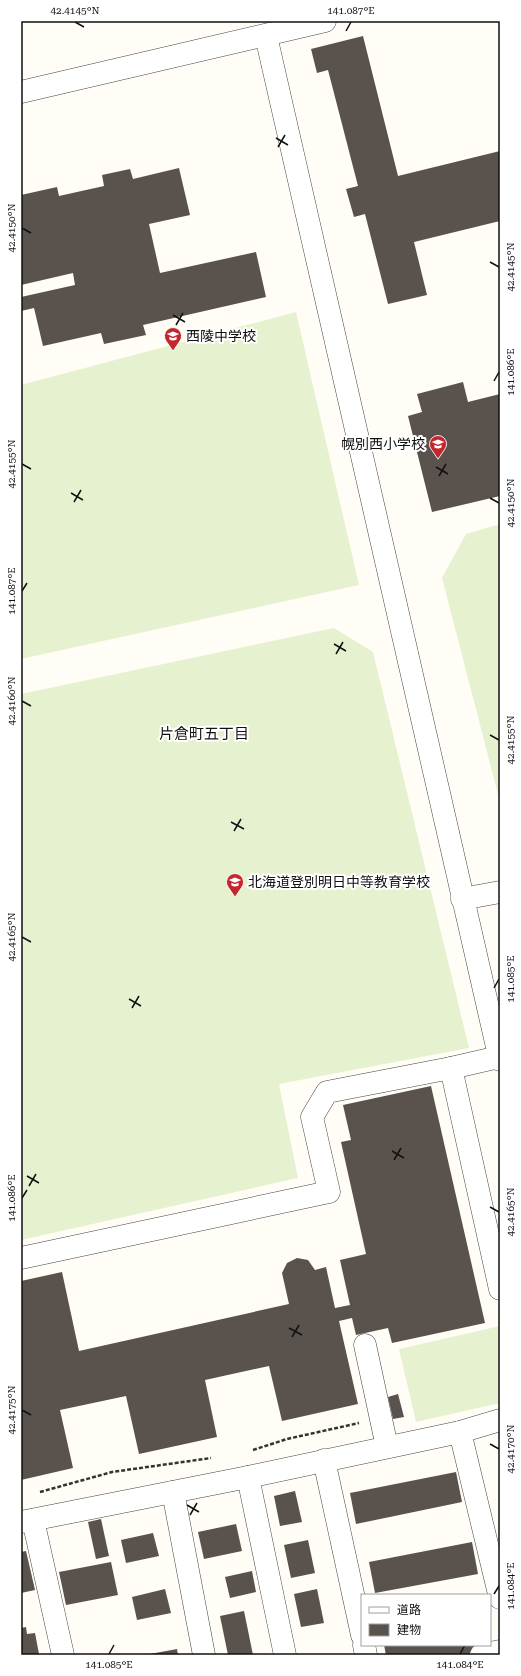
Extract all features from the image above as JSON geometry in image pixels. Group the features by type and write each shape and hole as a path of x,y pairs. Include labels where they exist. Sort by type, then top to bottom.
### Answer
{"street":[{"path":"21,92 325,21"},
{"path":"21,1258 329,1192 312,1117 327,1092 500,1058 462,899 266,36"},
{"path":"462,899 500,892"},
{"path":"451,1068 500,1289"},
{"path":"365,1345 387,1447"},
{"path":"63,1655 27,1521 248,1477 460,1432 500,1420"},
{"path":"460,1432 500,1598"},
{"path":"324,1460 361,1630"},
{"path":"248,1477 285,1655"},
{"path":"173,1492 204,1655"},
{"path":"481,1655 500,1651"}],"path":[{"path":"252,1450 287,1439 381,1418"},
{"path":"36,1493 112,1472 216,1458"}],"green space":[{"path":"296,312 359,585 21,659 21,385"},
{"path":"500,524 500,802 442,578 466,534"},
{"path":"334,628 373,652 469,1048 279,1084 298,1178 21,1240 21,694"},
{"path":"500,1326 500,1403 416,1422 399,1349"}],"building":[{"path":"363,36 398,176 500,151 500,221 414,242 427,295 388,304 365,214 354,217 346,189 358,186 328,70 317,73 311,49"},
{"path":"179,168 190,215 149,224 160,273 256,252 266,297 143,325 146,335 104,344 101,333 43,346 34,308 21,311 21,297 75,285 73,273 21,285 21,195 57,187 59,196 104,186 102,175 130,169 133,179"},
{"path":"463,382 468,402 500,394 500,496 432,512 408,416 422,412 417,394"},
{"path":"431,1086 485,1323 392,1343 388,1328 356,1335 352,1318 339,1321 358,1404 282,1421 269,1366 205,1380 217,1437 139,1454 126,1396 60,1410 73,1468 21,1480 21,1281 62,1272 79,1351 289,1304 282,1273 287,1263 297,1258 308,1260 315,1270 326,1267 335,1308 350,1305 340,1260 366,1254 341,1142 351,1140 343,1105"},
{"path":"398,1394 404,1417 393,1419 388,1397"},
{"path":"456,1472 462,1502 356,1524 350,1493"},
{"path":"295,1491 302,1522 280,1526 274,1496"},
{"path":"101,1519 109,1556 96,1559 88,1522"},
{"path":"236,1524 242,1551 204,1559 198,1532"},
{"path":"153,1533 159,1556 126,1563 121,1540"},
{"path":"308,1540 315,1573 291,1578 284,1545"},
{"path":"472,1542 478,1574 375,1593 369,1562"},
{"path":"26,1551 35,1590 21,1593 21,1552"},
{"path":"111,1562 118,1595 66,1605 59,1572"},
{"path":"252,1571 256,1592 230,1598 225,1577"},
{"path":"165,1589 171,1613 137,1620 132,1597"},
{"path":"317,1589 324,1623 301,1627 294,1594"},
{"path":"244,1611 253,1655 228,1655 220,1616"},
{"path":"26,1627 27,1634 35,1633 39,1654 21,1655 21,1628"},
{"path":"384,1646 487,1646 488,1650 464,1655 386,1655"},
{"path":"177,1649 178,1655 150,1654"}],"place":[{"name":"西陵中学校","path":"173,351"},
{"name":"幌別西小学校","path":"438,459"},
{"name":"北海道登別明日中等教育学校","path":"235,897"}],"district":[{"name":"片倉町五丁目","path":"204,734"}]}
